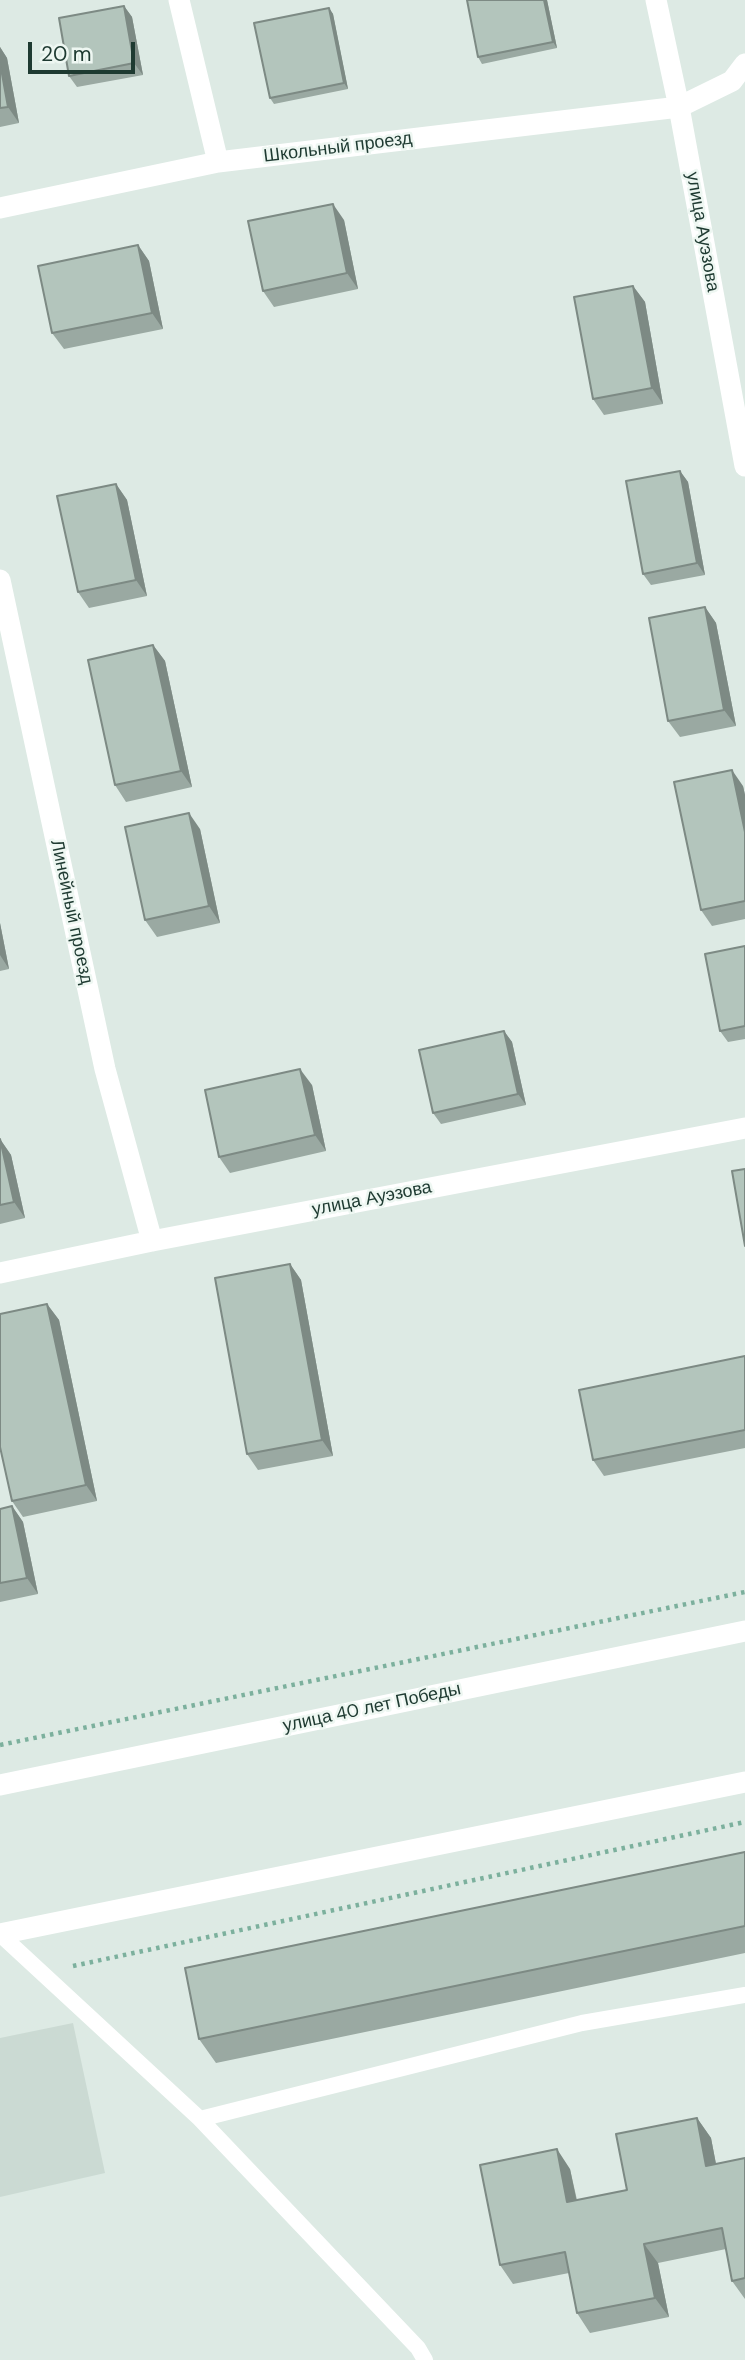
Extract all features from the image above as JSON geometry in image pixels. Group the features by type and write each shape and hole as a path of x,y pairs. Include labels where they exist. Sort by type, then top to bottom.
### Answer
{"street":[{"path":"178,0 218,162"},
{"name":"улица Ауэзова","path":"656,0 679,107 745,466"},
{"path":"679,107 741,74"},
{"name":"Школьный проезд","path":"0,208 218,162 679,107"},
{"name":"Линейный проезд","path":"0,580 105,1069 152,1241"},
{"name":"улица Ауэзова","path":"0,1273 152,1241 745,1128"},
{"name":"улица 40 лет Победы","path":"0,1785 745,1631"},
{"path":"0,1934 745,1782"}],"lane":[{"path":"0,1934 200,2119 418,2348 425,2360"},
{"path":"200,2119 582,2023 745,1995"}],"path":[{"path":"0,1745 745,1592"},
{"path":"42,1972 745,1822"}],"shaded area":[{"path":"73,2023 105,2173 0,2197 0,2038"}],"building":[{"path":"467,0 544,0 553,42 478,57"},
{"path":"124,6 134,63 69,76 59,18"},
{"path":"329,8 344,83 270,98 254,23"},
{"path":"0,63 8,107 0,108"},
{"path":"333,204 347,273 263,291 248,221"},
{"path":"138,245 152,313 52,333 38,266"},
{"path":"633,286 652,388 593,399 574,297"},
{"path":"680,471 697,563 643,574 626,481"},
{"path":"116,484 136,580 78,592 57,496"},
{"path":"705,607 724,710 668,721 649,618"},
{"path":"153,645 181,771 115,785 88,660"},
{"path":"732,770 745,832 745,901 701,910 674,782"},
{"path":"189,813 209,906 145,920 125,827"},
{"path":"745,946 745,1026 720,1031 705,954"},
{"path":"504,1031 518,1094 433,1113 419,1050"},
{"path":"300,1069 315,1135 219,1157 205,1090"},
{"path":"0,1139 14,1202 0,1205"},
{"path":"745,1169 745,1246 732,1171"},
{"path":"290,1264 322,1440 247,1454 215,1278"},
{"path":"47,1304 86,1485 12,1501 0,1447 0,1314"},
{"path":"745,1356 745,1430 593,1460 579,1390"},
{"path":"12,1506 27,1578 0,1583 0,1509"},
{"path":"745,1852 745,1926 199,2039 185,1968"},
{"path":"697,2118 706,2166 745,2158 745,2278 732,2281 722,2228 644,2244 655,2298 577,2313 565,2252 500,2265 480,2165 557,2149 567,2202 627,2190 616,2134"}]}
